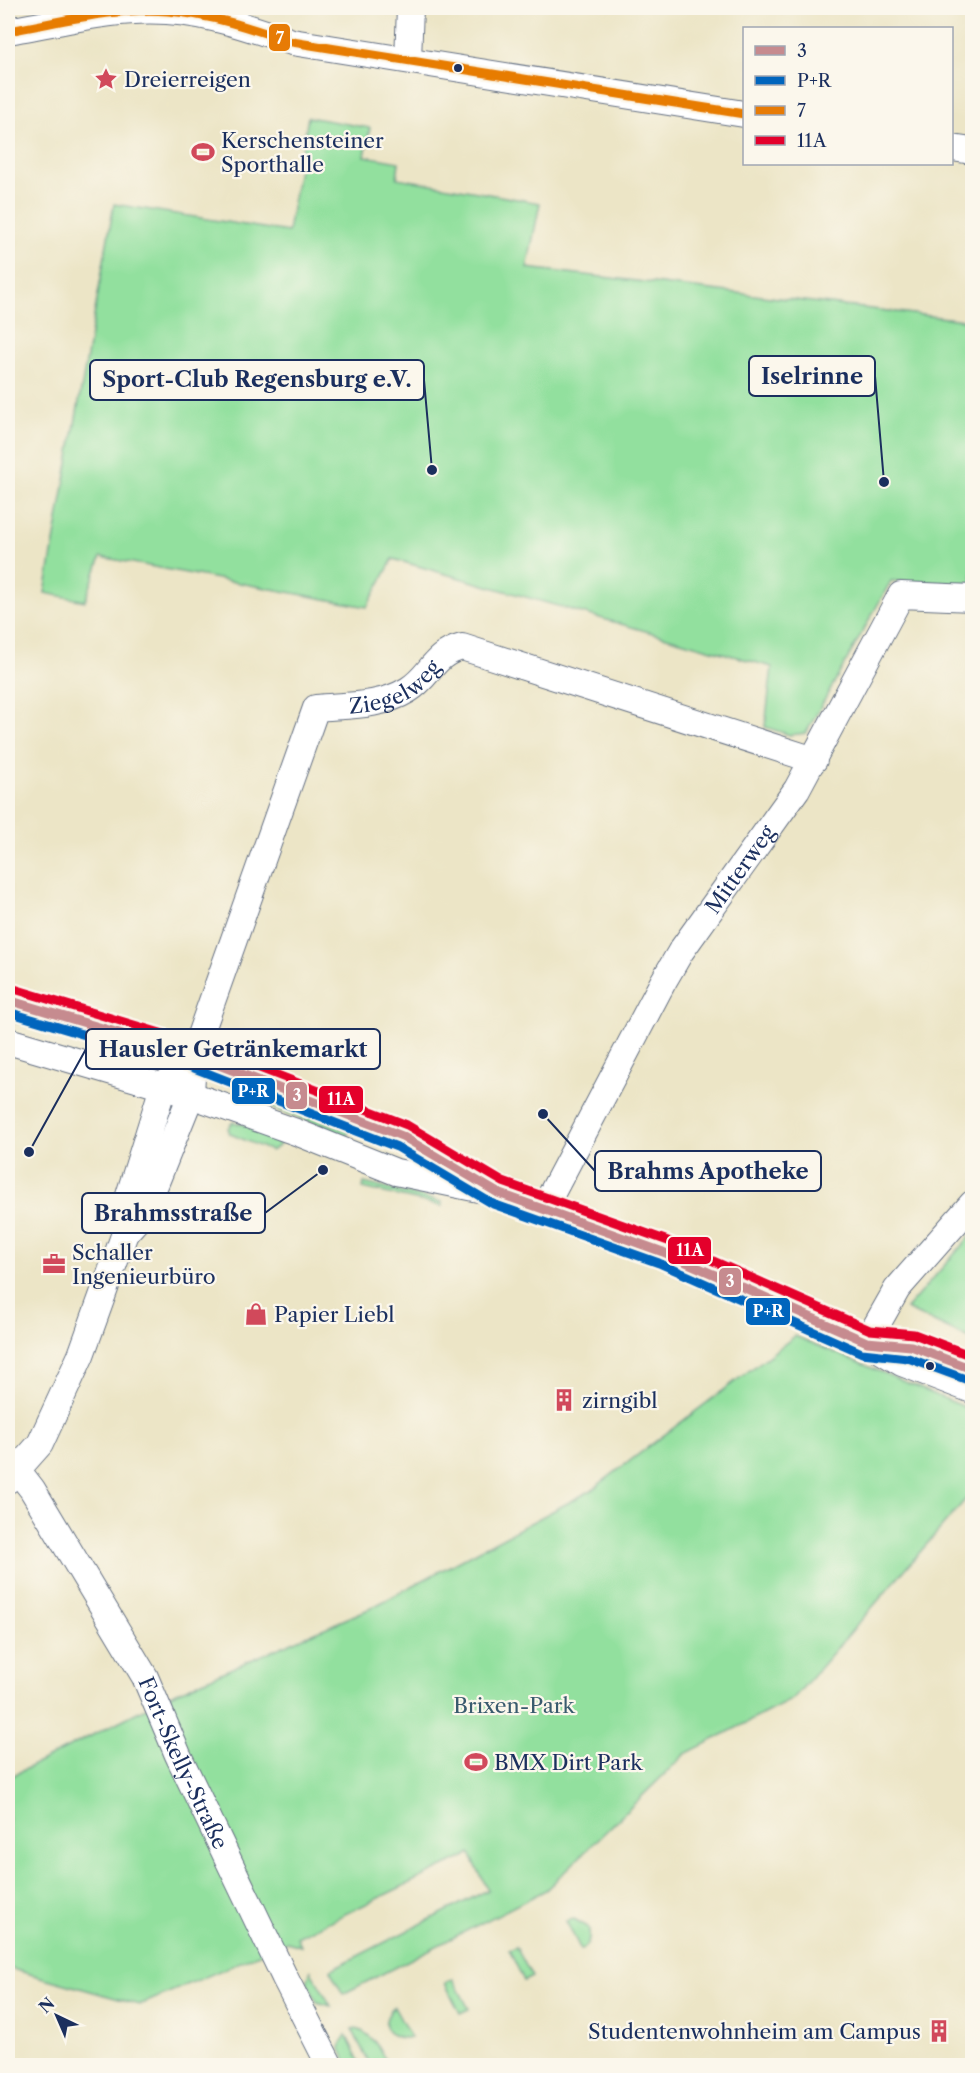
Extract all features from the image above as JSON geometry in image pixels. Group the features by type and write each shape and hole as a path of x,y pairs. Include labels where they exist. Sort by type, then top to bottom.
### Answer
{"street":[{"path":"408,59 410,8"},
{"path":"8,31 74,14 134,11 175,12 231,21 292,42 743,114"},
{"path":"953,148 972,151"},
{"name":"Mitterweg","path":"544,1208 681,951 797,789 901,595 972,597"},
{"name":"Ziegelweg","path":"193,1055 316,708 382,703 410,689 445,652 462,647 814,760"},
{"path":"8,1000 193,1055 402,1136 498,1193"},
{"path":"8,1041 191,1095 296,1132 396,1172 498,1193 544,1208 663,1252 867,1342 902,1363 972,1390"},
{"path":"13,1475 40,1444 62,1401 125,1233 127,1202 163,1087 193,1055"},
{"path":"125,1233 144,1212 191,1095 193,1055"},
{"path":"867,1342 897,1289 972,1204"},
{"path":"867,1342 910,1346 972,1369"},
{"name":"Fort-Skelly-Straße","path":"13,1475 32,1489 145,1677 178,1755 284,1976 330,2066"}],"green space":[{"path":"308,117 370,128 365,156 399,162 397,178 540,203 527,268 972,321 972,584 891,581 806,733 790,735 765,727 772,667 393,559 367,607 101,557 85,601 45,593 114,204 288,232"},
{"path":"8,1010 125,1044 123,1050 8,1020"},
{"path":"241,1090 349,1131 347,1136 239,1095"},
{"path":"233,1122 249,1126 280,1143 279,1146 271,1151 230,1134 228,1128"},
{"path":"364,1183 442,1202 442,1206 363,1188"},
{"path":"972,1234 972,1340 906,1309"},
{"name":"Brixen-Park","path":"795,1336 972,1410 972,1492 793,1699 685,1754 546,1890 343,1994 330,1970 488,1890 470,1854 297,1937 301,1946 287,1942 140,2005 12,1969 8,1971 8,1778 177,1692 371,1608 590,1491"},
{"path":"574,1919 588,1927 589,1930 588,1943 581,1950 566,1921"},
{"path":"516,1947 532,1977 524,1981 509,1950"},
{"path":"311,1970 331,2006 317,2002 307,1982"},
{"path":"453,1979 469,2009 460,2013 445,1983"},
{"path":"394,2007 411,2038 396,2036 388,2030 386,2020"},
{"path":"352,2029 369,2036 388,2065 370,2065"},
{"path":"346,2035 361,2065 348,2065 340,2047"}],"transit line":[{"name":"7","path":"8,31 107,13 167,11 230,22 292,42 743,114"},
{"name":"11A","path":"11,988 197,1044 407,1125 503,1182 668,1241 870,1330 914,1334 972,1356"},
{"name":"3","path":"8,1000 193,1055 402,1136 498,1193 663,1252 867,1342 911,1346 972,1369"},
{"name":"P+R","path":"8,1012 189,1066 397,1147 493,1204 659,1263 862,1353 908,1358 968,1380"}],"place":[{"name":"Dreierreigen","path":"106,79"},
{"name":"Kerschensteiner Sporthalle","path":"203,152"},
{"name":"Sport-Club Regensburg e.V.","path":"432,470"},
{"name":"Iselrinne","path":"884,482"},
{"name":"Brahms Apotheke","path":"543,1114"},
{"name":"Hausler Getränkemarkt","path":"29,1152"},
{"name":"Brahmsstraße","path":"323,1170"},
{"name":"Schaller Ingenieurbüro","path":"54,1264"},
{"name":"Papier Liebl","path":"256,1314"},
{"name":"zirngibl","path":"564,1400"},
{"name":"BMX Dirt Park","path":"476,1762"},
{"name":"Studentenwohnheim am Campus","path":"939,2031"}]}
